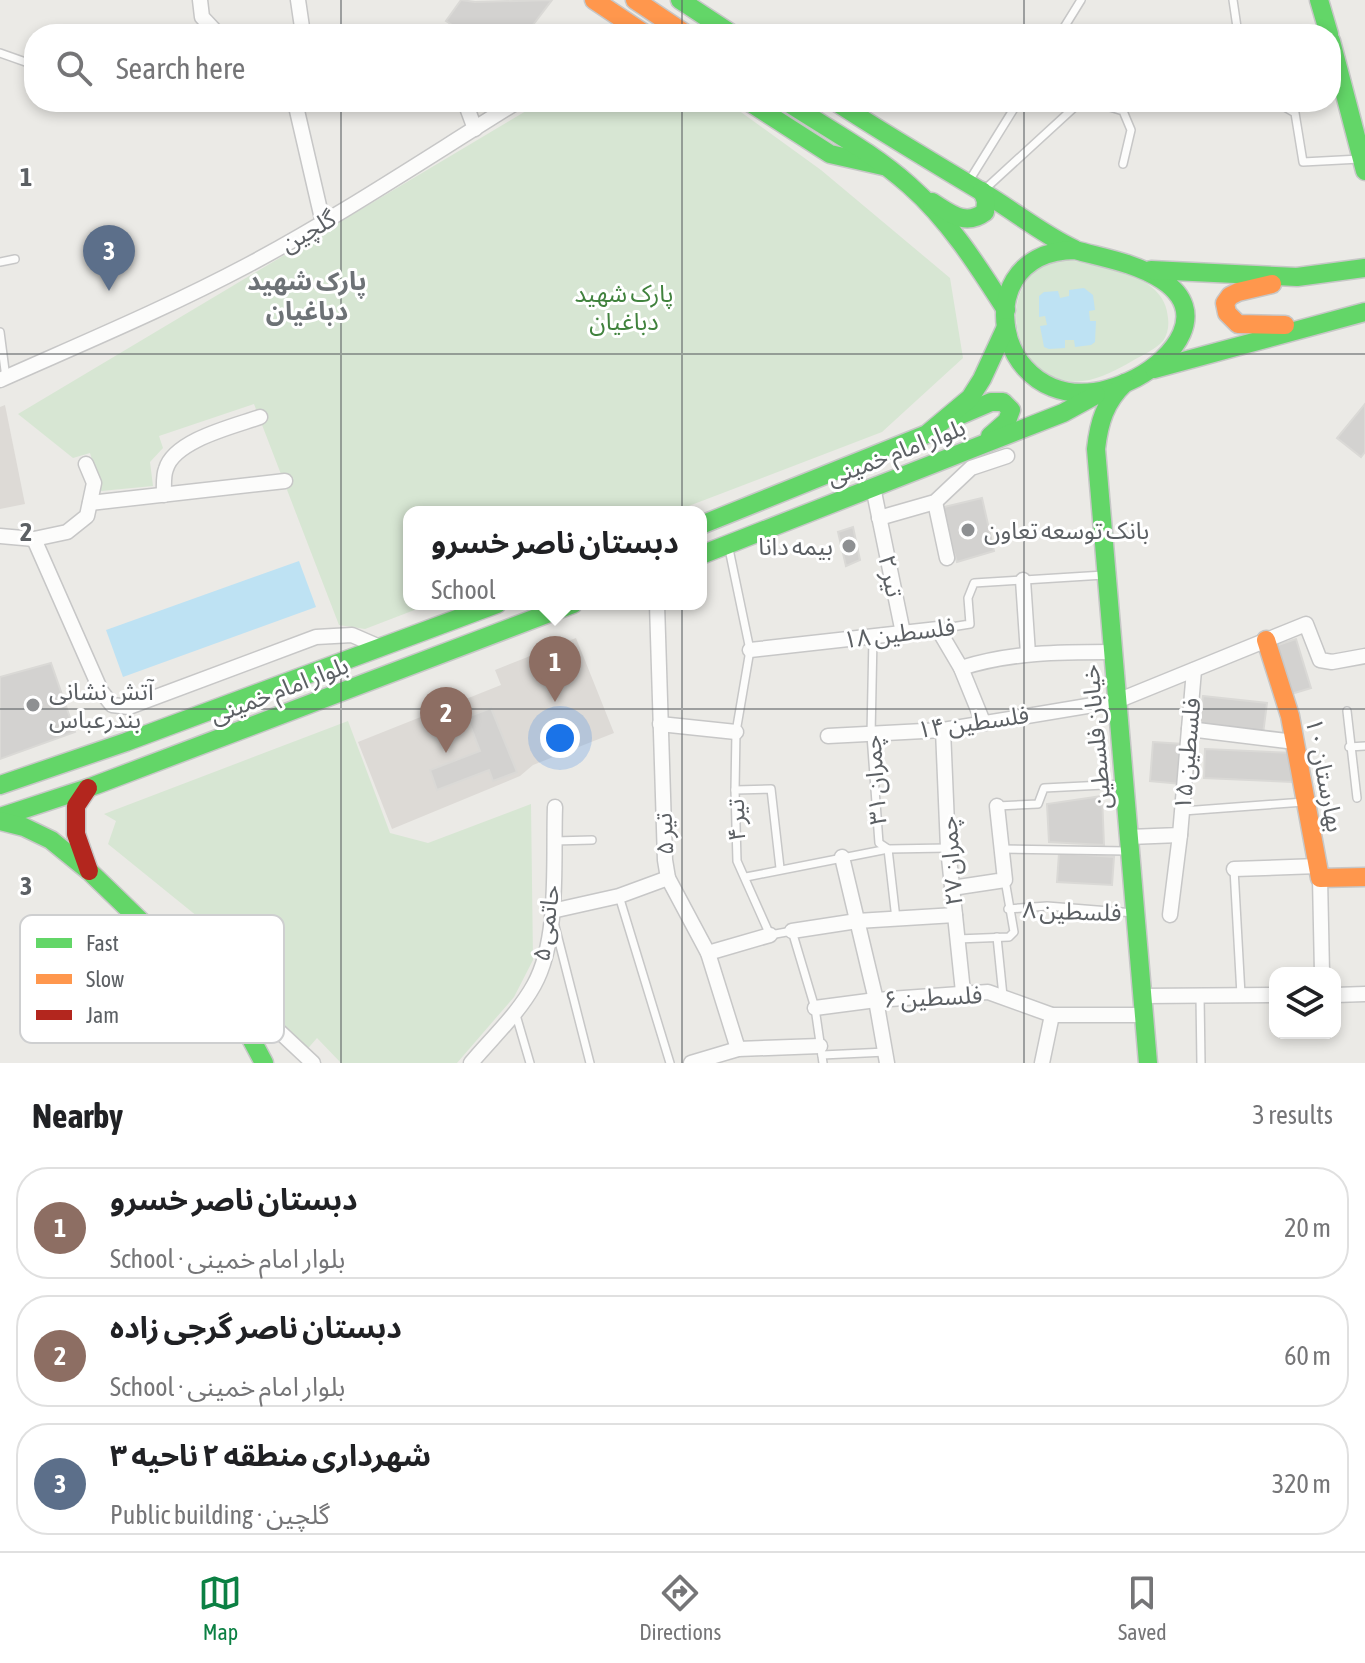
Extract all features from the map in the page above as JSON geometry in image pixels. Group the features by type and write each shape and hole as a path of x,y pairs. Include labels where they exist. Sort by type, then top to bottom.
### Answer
{"main road":[{"path":"594,0 626,24"},
{"path":"635,0 671,24"},
{"path":"680,0 717,24"},
{"path":"1319,0 1326,24"},
{"path":"1341,80 1363,165"},
{"path":"765,112 830,154 883,166"},
{"path":"802,112 883,166 920,195 967,221 979,218 985,212 986,201 975,187"},
{"path":"851,112 975,187 1050,238 1075,250 1162,278 1178,292 1185,310 1183,334 1179,346 1148,371"},
{"path":"920,195 985,277 1006,318 1015,358 1060,391 1104,399 1126,381 1148,371 1224,353 1307,324 1365,312"},
{"path":"1006,318 1010,287 1031,261 1048,252 1075,250"},
{"path":"1307,324 1238,324 1227,313 1225,303 1230,296 1297,277 1365,268"},
{"path":"1138,269 1297,277"},
{"name":"بلوار امام خمینی","path":"707,523 927,434 970,398 982,379 1006,318"},
{"name":"بلوار امام خمینی","path":"707,553 1104,399"},
{"name":"خیابان فلسطین","path":"1104,399 1096,449 1148,1063"},
{"path":"948,419 991,402 1003,402 1011,410 1010,418 984,443"},
{"name":"بلوار امام خمینی","path":"0,785 481,610"},
{"name":"بلوار امام خمینی","path":"0,819 557,610"},
{"name":"بهارستان ۱۰","path":"1266,640 1290,716 1319,872"},
{"path":"88,788 76,806 76,834 89,871"},
{"path":"0,819 51,840 135,915"},
{"path":"1319,872 1365,877"},
{"path":"253,1043 264,1063"}],"street":[{"path":"200,0 202,17 209,24"},
{"path":"298,0 302,24"},
{"path":"297,112 323,223"},
{"path":"469,112 475,129"},
{"name":"گلچین","path":"3,379 172,304 248,265 323,223 501,112"},
{"path":"164,495 166,467 182,448 210,434 260,417"},
{"path":"879,518 935,502 971,468 1007,456"},
{"path":"0,536 34,539 67,532 87,516 94,483 86,464"},
{"path":"90,503 285,481"},
{"name":"تیر ۲","path":"873,487 903,633"},
{"path":"935,502 947,558"},
{"path":"34,539 101,691 112,705 129,707 316,637 352,635 382,648"},
{"path":"1023,580 1028,654"},
{"name":"تیر ۵","path":"657,610 665,860 668,878 708,953 729,1055"},
{"name":"فلسطین ۱۴","path":"828,736 943,730 1117,701 1306,624 1320,660 1332,662 1365,656"},
{"path":"938,629 961,668 983,722"},
{"name":"فلسطین ۱۸","path":"750,650 938,629"},
{"path":"961,668 989,659 1038,651 1113,652"},
{"name":"فلسطین ۱۵","path":"1129,844 1180,835 1194,670"},
{"path":"660,724 736,732"},
{"path":"1189,729 1295,742"},
{"name":"چمران ۲۷","path":"943,730 948,848 963,992"},
{"path":"952,888 1005,880 997,806"},
{"name":"حاتمی ۵","path":"471,1063 534,986 545,957 552,911 555,807"},
{"path":"1170,915 1180,835"},
{"path":"842,857 876,1000 886,1057"},
{"path":"1234,869 1319,872 1322,967"},
{"path":"552,911 619,896 668,878"},
{"path":"792,931 857,921 955,915"},
{"path":"708,953 770,935"},
{"name":"فلسطین ۶","path":"815,1008 988,992 1052,1015 1142,1006 1200,996 1269,995"},
{"path":"1341,995 1365,994"},
{"path":"1042,1063 1052,1015"},
{"path":"284,1036 313,1063"},
{"path":"691,1063 729,1055 822,1055"}],"lane":[{"path":"1066,24 1081,0"},
{"path":"1233,0 1237,24"},
{"path":"0,53 24,61"},
{"path":"975,187 1013,112"},
{"path":"975,187 1068,112"},
{"path":"1123,112 1131,130 1123,164"},
{"path":"1293,112 1303,162 1363,165"},
{"path":"0,262 15,259"},
{"path":"0,332 3,379"},
{"name":"تیر ۴","path":"728,544 750,650 736,732 737,861 770,935"},
{"name":"فلسطین ۱۸","path":"938,629 970,624 968,598 974,583 1106,575"},
{"name":"چمران ۳۱","path":"873,637 871,735 879,843 888,849 896,919"},
{"path":"1347,711 1357,798"},
{"path":"1349,747 1365,746"},
{"path":"997,806 1038,804 1044,788 1124,784"},
{"path":"735,790 771,789 780,868"},
{"path":"1183,811 1306,802"},
{"path":"554,841 592,840"},
{"path":"1001,849 1129,844"},
{"path":"746,877 888,849 948,848"},
{"path":"1234,869 1241,995"},
{"path":"957,939 1009,937 1014,932 1005,880"},
{"path":"619,896 670,1063"},
{"name":"فلسطین ۸","path":"1008,909 1047,906 1135,913"},
{"path":"552,911 590,1063"},
{"path":"770,935 792,931 815,1008 822,1055 886,1057"},
{"path":"997,937 1003,996"},
{"path":"1200,996 1201,1063"},
{"path":"515,1011 530,1063"}],"shaded area":[{"path":"5,405 25,504 0,509 0,407"},
{"path":"576,638 614,733 533,765 520,776 392,829 358,742 501,685 495,670"}],"green space":[{"name":"پارک شهید دباغیان","path":"524,112 741,112 821,170 950,278 963,358 882,432 689,506 403,506 403,610 414,610 365,629 339,625 254,404 159,436 163,448 150,462 153,486 101,491 90,453 73,458 18,414"},
{"path":"1060,259 1126,273 1155,290 1164,302 1168,318 1168,330 1163,341 1114,371 1084,381 1052,376 1038,366 1020,338 1016,321 1017,304 1033,272"},
{"path":"348,721 390,833 428,843 531,804 533,960 514,997 457,1063 341,1063 317,1038 304,1053 284,1034 284,915 196,915 108,844 116,821 104,814"}],"water":[{"path":"1084,288 1093,295 1095,310 1089,311 1090,321 1096,321 1095,342 1075,347 1074,340 1065,340 1065,348 1044,347 1040,326 1047,325 1045,316 1039,317 1039,296 1044,292 1058,291 1060,298 1069,296 1069,290"},
{"path":"299,561 316,607 123,677 106,630"}],"building":[{"path":"461,0 552,0 534,24 451,24 446,21"},
{"path":"1365,404 1365,452 1361,457 1337,438"},
{"name":"بانک توسعه تعاون","path":"982,498 994,551 957,562 940,508"},
{"name":"بیمه دانا","path":"853,527 860,560 846,566 838,532"},
{"path":"1296,639 1311,688 1278,698 1263,650"},
{"name":"آتش نشانی بندرعباس","path":"51,663 75,732 0,759 0,677"},
{"path":"1203,696 1267,703 1263,734 1199,726"},
{"path":"491,708 517,772 493,781 489,770 437,790 430,770 480,751 467,717"},
{"path":"1153,742 1184,744 1181,784 1150,781"},
{"path":"1205,749 1294,753 1292,782 1204,778"},
{"path":"1102,796 1104,845 1049,842 1047,804"},
{"path":"1059,853 1114,857 1112,885 1057,882"}],"traffic: fast":[{"path":"680,0 717,24"},
{"path":"1319,0 1326,24"},
{"path":"1341,79 1365,171"},
{"path":"765,112 830,154 883,166"},
{"path":"803,112 880,162 923,198 962,244 1006,310"},
{"path":"852,112 1074,249"},
{"path":"932,202 958,217 971,218 985,212 986,201 982,191"},
{"path":"1075,250 1152,274 1177,293 1184,306 1182,334 1163,359 1136,378 1089,392 1052,387 1025,368 1009,340 1005,309 1014,280 1037,259 1075,250"},
{"path":"1151,270 1297,277 1365,268"},
{"path":"1154,369 1365,312"},
{"path":"707,523 927,434 970,398 1006,327"},
{"path":"1125,383 1104,413 1096,449 1148,1063"},
{"path":"707,553 1063,413 1096,395"},
{"path":"956,417 991,402 1003,402 1011,410 1007,421 990,436"},
{"path":"0,785 126,742 481,610"},
{"path":"0,817 88,788 557,610"},
{"path":"0,821 24,827 51,840 135,915"},
{"path":"253,1043 264,1063"}],"traffic: slow":[{"path":"594,0 630,24"},
{"path":"635,0 671,24"},
{"path":"1272,284 1230,296 1225,303 1227,313 1238,324 1285,325"},
{"path":"1266,640 1290,716 1320,878 1365,877"}],"traffic: jam":[{"path":"88,788 76,806 76,834 89,871"}],"place":[{"name":"شهرداری منطقه ۲ ناحیه ۳","path":"109,291"},
{"name":"بانک توسعه تعاون","path":"968,530"},
{"name":"بیمه دانا","path":"849,546"},
{"name":"دبستان ناصر خسرو","path":"555,702"},
{"name":"آتش نشانی بندرعباس","path":"33,705"},
{"name":"دبستان ناصر گرجی زاده","path":"446,753"}],"district":[{"name":"پارک شهید دباغیان","path":"307,296"}]}
